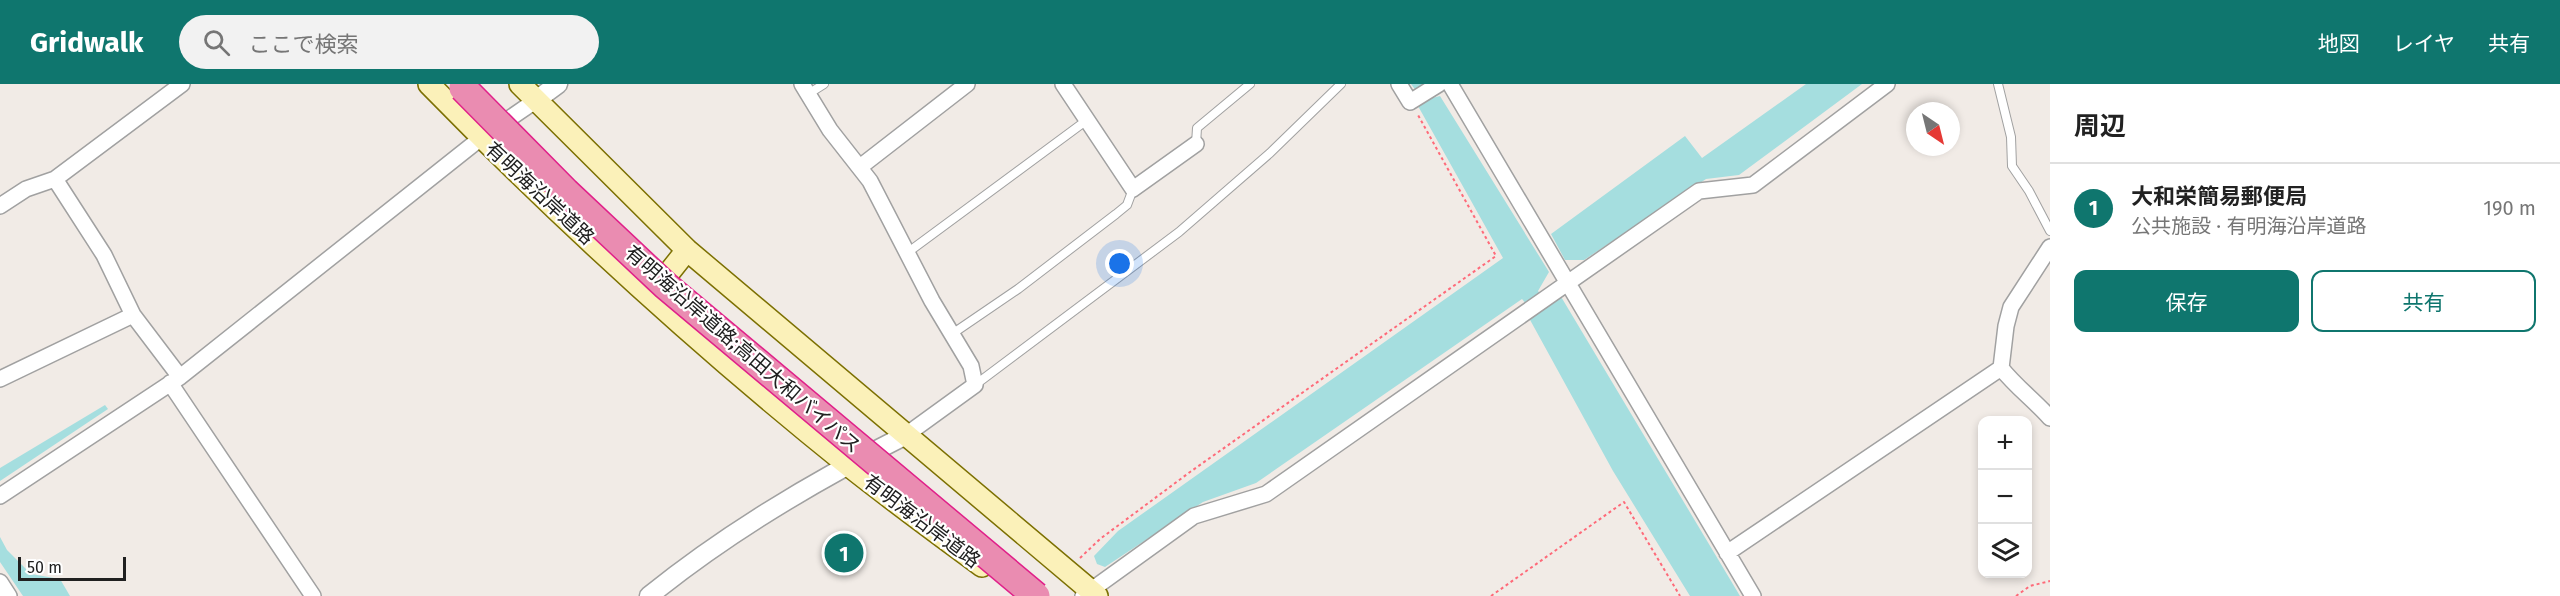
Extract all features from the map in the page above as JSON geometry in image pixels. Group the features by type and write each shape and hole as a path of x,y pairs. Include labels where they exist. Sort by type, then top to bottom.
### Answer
{"highway":[{"name":"有明海沿岸道路;高田大和バイパス","path":"463,88 566,192 666,286 1036,596"}],"main road":[{"name":"有明海沿岸道路","path":"429,84 481,138 650,297 848,464 997,578 1016,596"},
{"path":"520,84 687,250 1067,571 1090,594"},
{"path":"650,297 687,250"}],"street":[{"path":"0,206 26,189 55,179 182,84"},
{"path":"0,496 175,380 481,138 558,84"},
{"path":"860,167 967,84"},
{"path":"1063,84 1133,189 1196,144"},
{"path":"1399,84 1410,102 1439,84"},
{"path":"1450,84 1752,596"},
{"path":"1090,594 1194,516 1266,494 1699,191 1753,185 1887,84"},
{"path":"649,596 703,556 848,464 906,435 975,385 971,366 860,167 830,130 805,89"},
{"path":"55,179 104,255 133,315 313,596"},
{"path":"2050,247 2011,307 2006,326 2001,368 2018,389 2035,401 2050,418"},
{"path":"0,379 133,315"},
{"path":"1727,553 2001,368"},
{"path":"0,582 9,596"}],"lane":[{"path":"805,89 824,84"},
{"path":"1196,144 1197,128 1250,84"},
{"path":"975,385 1064,315 1179,232 1270,153 1341,84"},
{"path":"1998,84 2011,137 2012,166 2029,191 2050,231"},
{"path":"907,253 1087,120"},
{"path":"952,334 1018,289 1128,205 1133,189"}],"path":[{"path":"1067,571 1100,539 1181,478 1496,256 1410,102"},
{"path":"1491,596 1624,502 1680,596"},
{"path":"2016,596 2030,586 2050,581"}],"water":[{"path":"1411,84 1422,84 1420,86 1428,99 1440,96 1549,272 1538,291 1545,300 1560,295 1740,596 1690,596 1613,471 1529,318 1534,313 1522,299 1256,483 1203,502 1105,567 1097,564 1094,556 1118,531 1503,258 1418,106 1423,100"},
{"path":"1806,84 1862,84 1739,175 1706,179 1584,260 1565,260 1551,234 1685,136 1702,158"},
{"path":"105,405 108,409 0,481 0,468"},
{"path":"0,537 7,550 31,574 60,579 70,596 23,596 0,562"}],"place":[{"name":"大和栄簡易郵便局","path":"844,553"}]}
